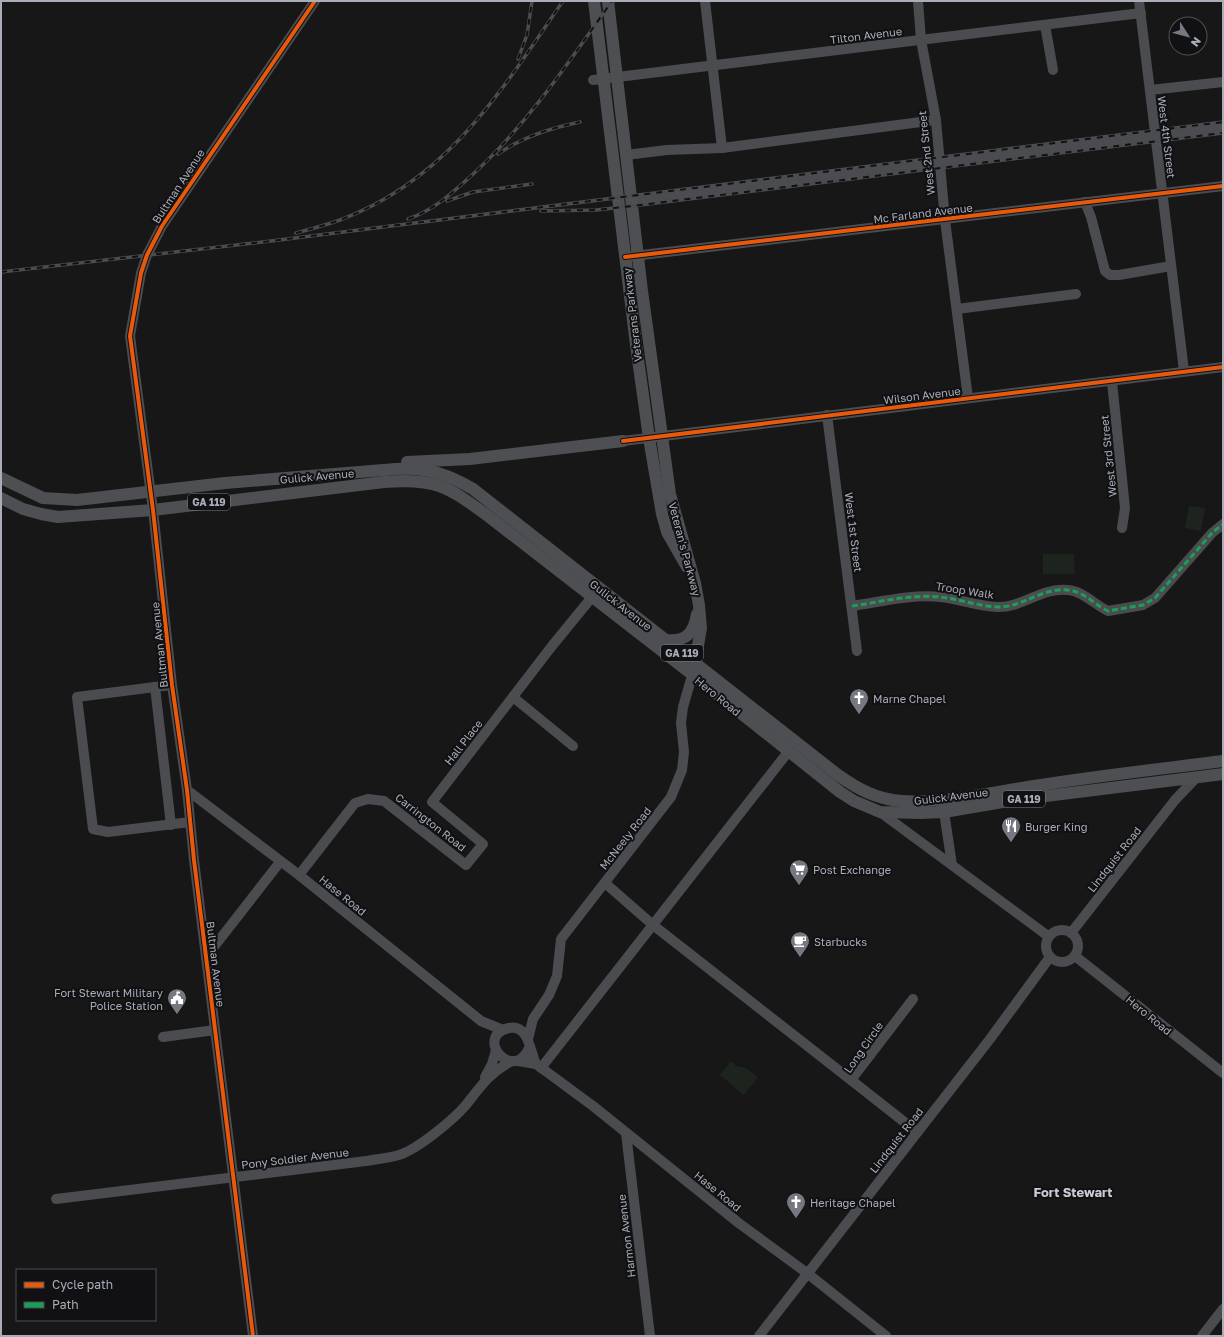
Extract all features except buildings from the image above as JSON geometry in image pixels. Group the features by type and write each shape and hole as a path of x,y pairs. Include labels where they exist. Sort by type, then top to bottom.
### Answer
{"main road":[{"name":"Veterans Parkway","path":"594,1 598,80 626,257 649,438 662,514 667,532 676,551 692,574"},
{"name":"Veterans Parkway","path":"610,3 616,77 662,436"},
{"name":"Veteran's Parkway","path":"662,436 670,494 699,605 700,628 694,669"},
{"path":"338,474 357,468 410,462 470,459 623,441"},
{"name":"Gulick Avenue","path":"1,478 26,492 43,498 56,500 77,500 225,483 413,468 434,471 455,479 473,489 666,640 694,669 858,789 878,797 901,801 942,799 1084,778 1223,762"},
{"name":"Hero Road","path":"153,510 384,482 421,482 439,485 460,496 592,598 694,669 788,752 840,792 854,801 880,812"},
{"name":"GA 119","path":"1,498 23,508 41,514 58,517 153,510"},
{"path":"666,640 681,640 689,634 696,622 699,605"},
{"name":"Gulick Avenue","path":"880,812 944,812 1014,800 1223,774"}],"street":[{"name":"Bultman Avenue","path":"253,1336 187,790 172,685 151,492 130,336 136,294 147,255 172,210 315,1"},
{"path":"705,1 722,148"},
{"name":"West 2nd Street","path":"918,1 921,40 936,120 945,220 968,398"},
{"name":"West 4th Street","path":"1139,1 1184,372"},
{"name":"Tilton Avenue","path":"598,80 1141,13"},
{"path":"1046,25 1052,70"},
{"path":"1150,90 1223,82"},
{"path":"626,155 667,150 722,148 936,120"},
{"path":"632,200 1223,127"},
{"name":"Mc Farland Avenue","path":"626,257 1223,186"},
{"path":"1084,202 1092,217 1105,271 1110,275 1171,266"},
{"path":"957,309 1076,294"},
{"name":"Wilson Avenue","path":"623,441 827,415 1112,382 1223,367"},
{"name":"West 3rd Street","path":"1112,382 1125,508 1122,528"},
{"name":"West 1st Street","path":"827,415 857,651"},
{"name":"Troop Walk","path":"852,606 927,596 998,607 1012,605 1039,593 1067,589 1075,591 1108,611 1143,605 1155,598 1212,533 1223,524"},
{"name":"Hall Place","path":"432,802 592,598"},
{"name":"McNeely Road","path":"537,1013 549,995 557,976 561,939 665,806 678,783 684,752 681,723 683,707 694,669"},
{"path":"172,685 77,697 93,829 108,832 190,822"},
{"path":"155,687 171,825"},
{"path":"513,697 573,746"},
{"path":"538,1066 653,925 788,752"},
{"name":"Lindquist Road","path":"1072,933 1175,800 1196,778"},
{"path":"1168,781 1175,792 1175,800"},
{"name":"Hase Road","path":"187,790 299,875 481,1021"},
{"name":"Carrington Road","path":"299,875 355,803 368,799 384,801 466,865 483,844 432,802"},
{"path":"942,799 952,865"},
{"path":"880,812 1048,936"},
{"path":"206,957 280,862"},
{"path":"605,883 653,925 851,1080"},
{"path":"1056,930 1064,930 1072,933 1078,944 1075,956 1062,962 1056,961 1050,957 1045,946 1048,936 1056,930"},
{"name":"Hero Road","path":"1075,956 1223,1074"},
{"name":"Lindquist Road","path":"759,1336 807,1272 990,1039 1050,957"},
{"name":"Long Circle","path":"913,999 851,1080 917,1132"},
{"path":"484,1081 492,1064 498,1034 521,1025 537,1013"},
{"path":"484,1081 500,1067 523,1058 529,1044 530,1025 537,1013"},
{"path":"481,1021 522,1032 529,1044 538,1066"},
{"path":"481,1021 501,1058 538,1066"},
{"path":"163,1037 215,1030"},
{"name":"Hase Road","path":"538,1066 593,1106 740,1224 807,1272 886,1336"},
{"name":"Pony Soldier Avenue","path":"56,1199 233,1179 400,1155 416,1147 455,1117 484,1081"},
{"name":"Harmon Avenue","path":"626,1133 650,1336"},
{"path":"1202,1336 1223,1309"}],"shaded area":[{"path":"1189,506 1205,508 1201,531 1185,528"},
{"path":"1043,554 1074,554 1075,574 1043,574"},
{"path":"731,1061 736,1066 746,1068 758,1077 744,1095 720,1075"}],"railway":[{"path":"518,59 527,35 532,1"},
{"path":"296,233 340,220 378,203 412,182 442,157 469,129 494,99 563,1"},
{"path":"408,219 426,211 442,201 464,183 510,136 546,93 612,1"},
{"path":"498,154 507,148 537,134 580,122"},
{"path":"1,272 271,241 1223,122"},
{"path":"541,211 596,210 632,206 1223,133"},
{"path":"447,201 473,192 532,184"}],"marked path":[{"path":"852,606 907,597 929,596 997,607 1015,604 1041,594 1059,590 1068,590 1079,593 1108,611 1143,605 1155,598 1212,533 1223,524"}],"cycle path":[{"path":"253,1336 194,860 187,790 172,685 153,510 130,336 141,273 147,255 162,226 315,1"},
{"path":"625,257 1223,186"},
{"path":"623,441 1223,367"}],"place":[{"name":"Marne Chapel","path":"859,715"},
{"name":"Burger King","path":"1011,843"},
{"name":"Post Exchange","path":"799,886"},
{"name":"Starbucks","path":"800,958"},
{"name":"Fort Stewart Military Police Station","path":"177,1015"},
{"name":"Heritage Chapel","path":"796,1219"}],"district":[{"name":"Fort Stewart","path":"1073,1192"}]}
